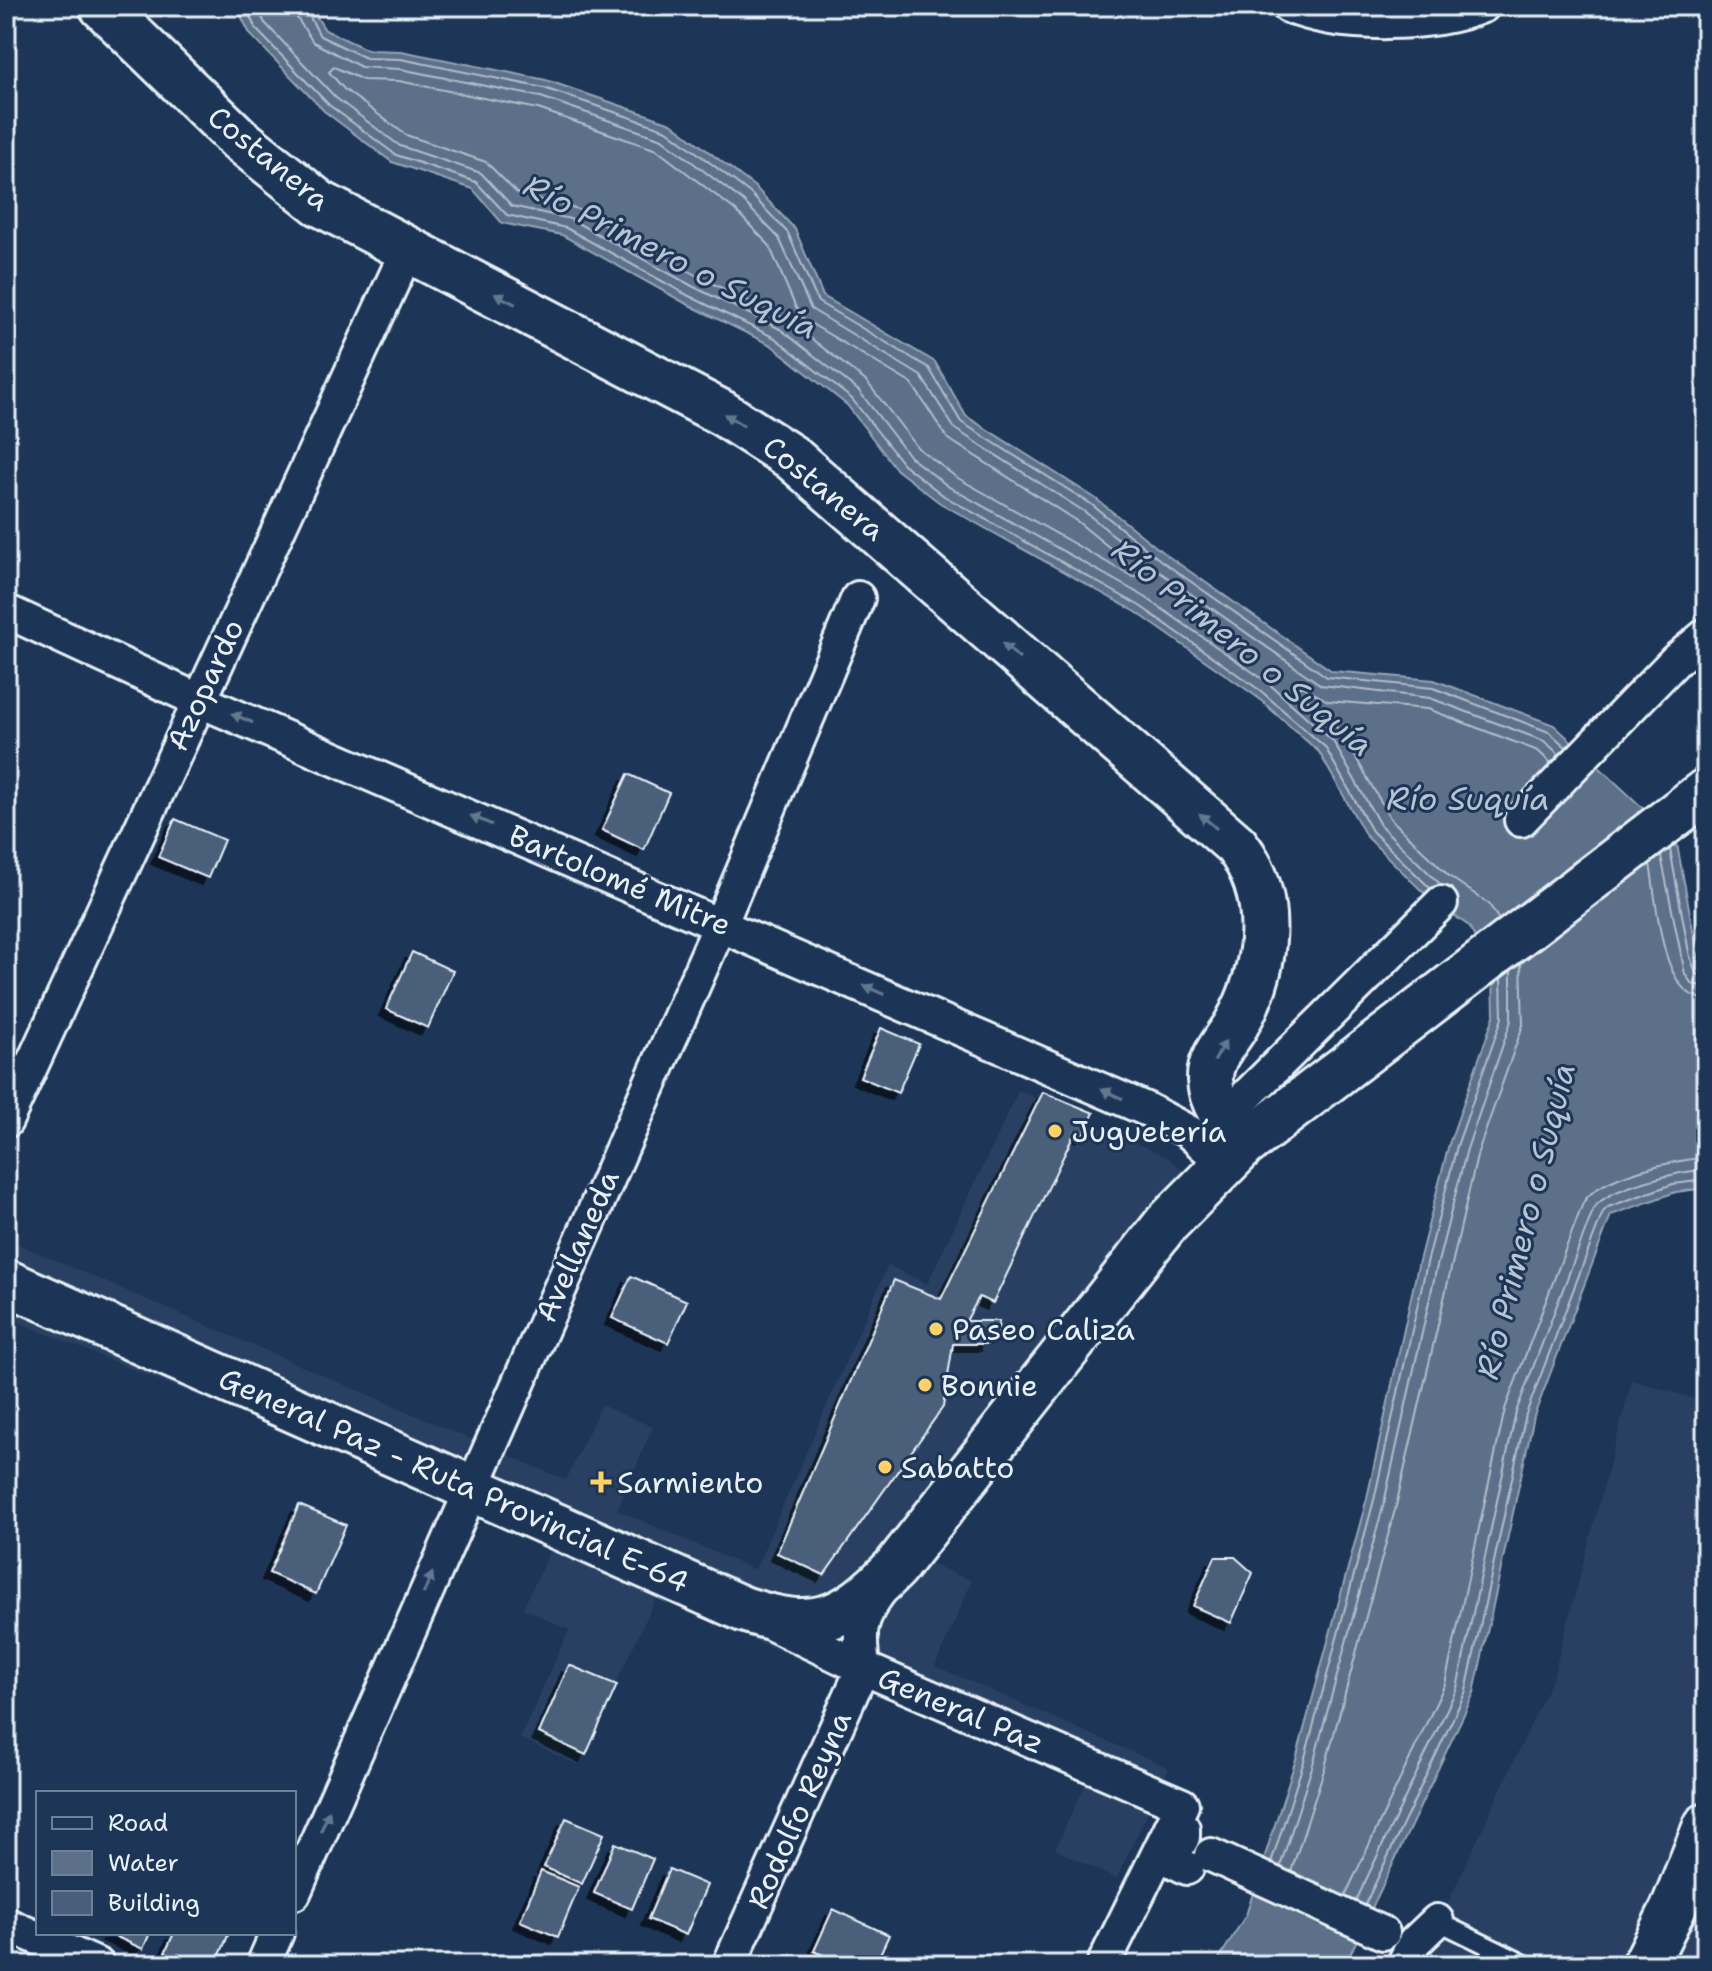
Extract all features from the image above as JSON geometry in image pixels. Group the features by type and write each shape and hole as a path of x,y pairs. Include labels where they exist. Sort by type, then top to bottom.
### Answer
{"street":[{"name":"Costanera","path":"102,6 251,148 319,203 722,413 791,457 1236,845 1252,865 1261,889 1263,922 1260,957 1248,1002 1213,1062 1210,1080 1231,1142"},
{"path":"1288,6 1307,14 1356,21 1420,19 1467,13 1483,6"},
{"name":"Azopardo","path":"6,1121 407,251"},
{"name":"Avellaneda","path":"296,1888 470,1486 721,923 858,598"},
{"name":"Bartolomé Mitre","path":"6,611 198,700 721,923 1148,1110 1189,1132 1231,1142"},
{"path":"1521,820 1676,660 1706,635"},
{"name":"General Paz - Ruta Provincial E-64","path":"6,1282 743,1609 795,1623 830,1619 862,1600 895,1568 1094,1311 1231,1142 1368,1051 1706,791"},
{"path":"1231,1142 1334,1011 1441,903"},
{"name":"Rodolfo Reyna","path":"729,1965 863,1668 860,1639 863,1614 895,1568"},
{"name":"General Paz","path":"743,1609 863,1668 1182,1805"},
{"path":"1182,1805 1183,1837 1171,1860 1199,1861 1396,1955 1415,1942 1449,1927"},
{"path":"1103,1965 1182,1805"},
{"path":"1623,1965 1655,1900 1699,1840"},
{"path":"1645,1965 1673,1909 1699,1840"},
{"path":"6,1924 98,1965"},
{"path":"263,1965 276,1935"}],"lane":[{"path":"1449,1927 1527,1965"}],"shaded area":[{"path":"1019,1090 1169,1158 1209,1196 926,1562 972,1581 935,1666 1169,1768 1116,1879 1055,1849 1086,1783 656,1598 578,1765 520,1738 569,1630 523,1608 554,1543 6,1317 6,1239 566,1480 601,1405 653,1427 617,1510 755,1570 888,1265 927,1284"},
{"path":"1632,1380 1706,1402 1706,1965 1419,1965 1553,1677"}],"water":[{"path":"236,6 310,6 325,30 368,50 401,51 546,80 671,123 755,187 795,229 823,296 935,362 966,416 1095,498 1165,554 1332,671 1434,680 1554,725 1676,839 1697,951 1706,980 1706,1188 1676,1192 1611,1215 1534,1416 1474,1693 1345,1965 1215,1965 1246,1915 1296,1759 1367,1498 1419,1261 1449,1144 1494,1016 1493,973 1469,926 1430,899 1366,836 1319,752 1257,697 1136,612 940,503 897,470 847,405 771,345 685,303 562,235 502,223 473,189 392,162 324,111 250,34"}],"building":[{"path":"628,774 669,793 644,850 602,830"},
{"path":"175,819 224,840 208,878 158,857"},
{"path":"412,952 453,971 428,1028 386,1009"},
{"path":"881,1028 919,1044 898,1093 860,1077"},
{"name":"Paseo Caliza","path":"1043,1092 1094,1113 1083,1135 1075,1132 993,1303 979,1297 966,1321 999,1321 997,1338 987,1337 988,1344 953,1344 943,1407 824,1575 777,1553 894,1280 941,1299"},
{"path":"631,1276 687,1301 668,1343 612,1318"},
{"path":"299,1505 346,1525 316,1594 269,1573"},
{"path":"1215,1557 1235,1557 1253,1573 1231,1623 1193,1606"},
{"path":"569,1665 617,1685 586,1755 539,1733"},
{"path":"566,1818 604,1834 582,1884 544,1867"},
{"path":"615,1843 653,1859 632,1909 594,1893"},
{"path":"669,1869 707,1885 686,1935 648,1919"},
{"path":"541,1871 579,1887 558,1937 520,1921"},
{"path":"833,1909 889,1935 875,1965 845,1965 814,1951"},
{"path":"112,1935 149,1935 143,1949"},
{"path":"173,1935 228,1935 216,1965 195,1965 165,1953"}],"place":[{"name":"Juguetería","path":"1055,1131"},
{"name":"Paseo Caliza","path":"936,1329"},
{"name":"Bonnie","path":"925,1385"},
{"name":"Sabatto","path":"885,1467"},
{"name":"Sarmiento","path":"601,1482"}],"water label":[{"name":"Río Primero o Suquía","path":"671,256"},
{"name":"Río Primero o Suquía","path":"1243,647"},
{"name":"Río Suquía","path":"1468,798"},
{"name":"Río Primero o Suquía","path":"1525,1221"}]}
